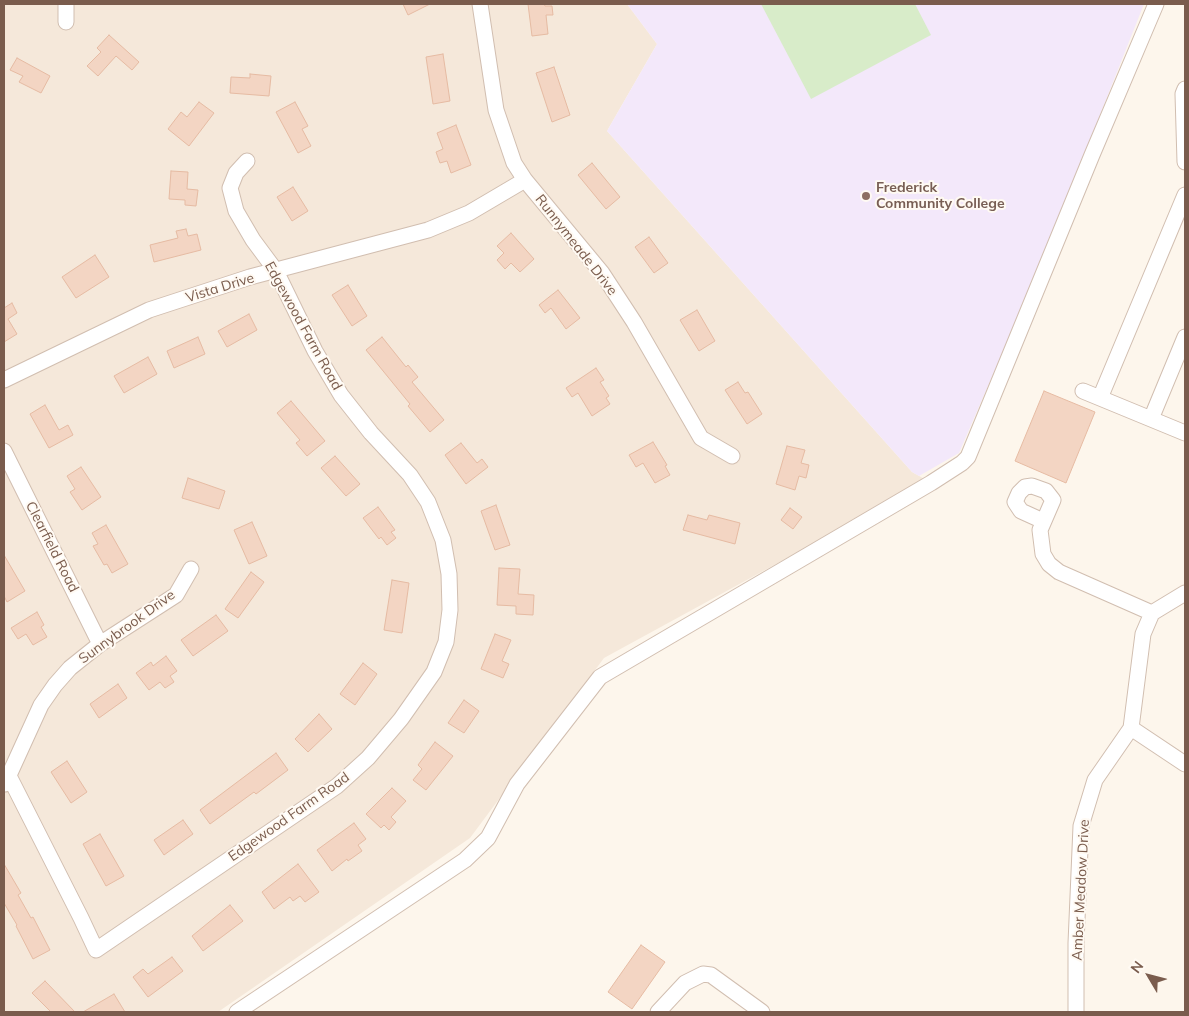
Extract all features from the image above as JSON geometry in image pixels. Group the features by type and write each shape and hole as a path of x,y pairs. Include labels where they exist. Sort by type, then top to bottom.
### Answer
{"street":[{"path":"66,4 66,22"},
{"name":"Runnymeade Drive","path":"480,4 496,110 514,163 525,180 602,273 634,322 701,438 732,456"},
{"path":"237,1012 465,860 488,838 517,784 600,677 931,483 968,457 1156,4"},
{"path":"1185,89 1183,94 1185,162"},
{"name":"Edgewood Farm Road","path":"7,781 81,918 96,950 337,786 368,758 402,719 434,672 446,642 450,610 449,574 443,540 428,502 410,475 371,433 341,394 315,351 276,271 253,240 236,211 230,188 236,173 248,161"},
{"name":"Vista Drive","path":"4,380 149,310 250,277 428,230 469,213 525,180"},
{"path":"1100,398 1180,220 1185,195"},
{"path":"1151,419 1185,337"},
{"path":"1083,391 1185,433"},
{"name":"Clearfield Road","path":"4,451 100,644"},
{"path":"1044,521 1040,530 1043,554 1049,564 1059,572 1152,613 1185,593"},
{"name":"Sunnybrook Drive","path":"7,781 41,705 55,685 70,668 100,644 176,595 191,569"},
{"name":"Amber Meadow Drive","path":"1076,1012 1076,943 1081,826 1095,780 1131,728 1143,634 1152,613"},
{"path":"1131,728 1185,764"},
{"path":"658,1012 685,983 703,974 711,974 762,1012"}],"shaded area":[{"path":"4,4 627,4 657,44 607,131 912,472 928,481 604,658 470,838 218,1012 4,1012"},
{"name":"Frederick Community College","path":"627,4 1144,4 1042,261 959,453 919,476 912,472 607,131 657,44"}],"green space":[{"path":"761,4 915,4 931,35 811,99"}],"building":[{"path":"403,4 430,4 408,15"},
{"path":"528,4 552,6 553,15 546,15 548,34 532,36"},
{"path":"109,35 139,62 132,70 116,56 98,76 87,66 101,52 97,48"},
{"path":"443,54 450,101 433,104 426,57"},
{"path":"17,58 50,76 41,93 19,82 23,76 10,70"},
{"path":"554,67 570,115 552,122 536,73"},
{"path":"250,74 271,76 269,96 230,93 231,77 250,78"},
{"path":"199,102 214,113 189,146 168,129 181,112 187,117"},
{"path":"295,102 308,126 302,129 311,146 298,153 276,112"},
{"path":"456,125 471,165 451,173 447,161 440,163 436,152 443,149 437,133"},
{"path":"592,163 620,197 606,209 578,175"},
{"path":"171,171 188,172 187,189 198,190 196,206 185,205 185,200 169,199"},
{"path":"293,187 308,211 292,221 277,197"},
{"path":"186,229 188,236 197,234 201,250 154,262 150,245 178,238 176,231"},
{"path":"511,233 534,259 520,272 511,263 505,269 497,260 504,253 497,246"},
{"path":"649,237 668,263 654,273 635,247"},
{"path":"95,255 109,277 76,298 62,277"},
{"path":"348,285 367,316 352,326 332,295"},
{"path":"558,290 580,318 566,329 551,308 545,313 539,305"},
{"path":"12,303 17,313 8,319 17,334 4,342 4,308"},
{"path":"697,310 715,341 699,351 680,320"},
{"path":"249,314 257,330 227,347 218,331"},
{"path":"198,337 205,354 174,368 167,351"},
{"path":"382,337 406,367 408,365 418,377 412,382 444,420 430,432 366,350"},
{"path":"148,357 157,374 124,393 114,376"},
{"path":"596,368 604,380 600,382 609,396 606,398 610,404 592,416 578,393 572,397 566,388"},
{"path":"738,382 745,393 748,392 762,414 747,424 725,390"},
{"path":"1044,391 1095,412 1066,483 1015,461"},
{"path":"291,401 325,441 307,456 296,443 300,440 277,413"},
{"path":"45,405 59,430 68,425 73,435 49,448 30,414"},
{"path":"653,442 667,465 665,466 670,475 655,483 643,463 636,467 629,455"},
{"path":"461,443 477,463 482,459 488,467 466,484 445,455"},
{"path":"787,446 805,450 801,463 809,465 806,478 799,476 795,490 776,484"},
{"path":"335,456 360,484 346,496 321,468"},
{"path":"81,467 101,497 82,510 70,492 75,489 67,476"},
{"path":"188,478 225,491 219,509 182,498"},
{"path":"496,505 510,545 495,550 481,511"},
{"path":"378,507 395,530 391,532 396,538 387,545 381,537 379,539 363,518"},
{"path":"790,508 802,517 793,529 781,520"},
{"path":"688,515 707,520 709,515 740,523 735,544 683,530"},
{"path":"252,522 267,556 249,564 234,530"},
{"path":"106,525 128,564 112,573 107,564 104,565 93,546 98,544 92,533"},
{"path":"4,555 25,591 7,602 4,596"},
{"path":"499,568 520,569 518,594 534,595 533,615 516,614 516,606 497,605"},
{"path":"251,572 264,582 238,618 225,609"},
{"path":"392,580 409,583 402,633 384,630"},
{"path":"37,612 44,625 41,627 47,637 33,645 26,634 18,639 11,628"},
{"path":"216,615 228,631 193,656 181,640"},
{"path":"495,634 511,640 502,661 509,664 503,678 481,669"},
{"path":"166,656 177,671 170,676 174,682 165,688 160,682 149,690 136,673 151,662 153,666"},
{"path":"363,663 377,674 355,705 340,694"},
{"path":"118,684 127,698 99,718 90,704"},
{"path":"464,700 479,711 464,733 448,723"},
{"path":"319,714 332,729 308,752 295,739"},
{"path":"435,742 453,756 426,790 413,780 422,769 418,765"},
{"path":"276,753 288,770 256,794 254,792 210,824 200,810"},
{"path":"67,761 87,792 71,803 51,772"},
{"path":"392,788 406,801 391,817 396,822 389,830 384,825 381,828 366,814"},
{"path":"183,820 193,834 164,855 154,840"},
{"path":"354,823 366,839 358,845 362,851 348,861 347,859 332,871 317,850"},
{"path":"100,834 124,876 106,886 83,844"},
{"path":"4,864 21,893 18,895 31,918 33,917 50,950 33,959 4,903"},
{"path":"298,864 319,892 305,902 300,896 293,901 290,897 274,909 262,892"},
{"path":"230,905 243,921 203,951 192,936"},
{"path":"641,945 665,962 632,1009 608,992"},
{"path":"172,957 183,971 148,997 133,977 143,969 148,974"},
{"path":"45,981 75,1012 51,1012 32,993"},
{"path":"114,994 125,1012 83,1012"}],"place":[{"name":"Frederick Community College","path":"866,196"}]}
